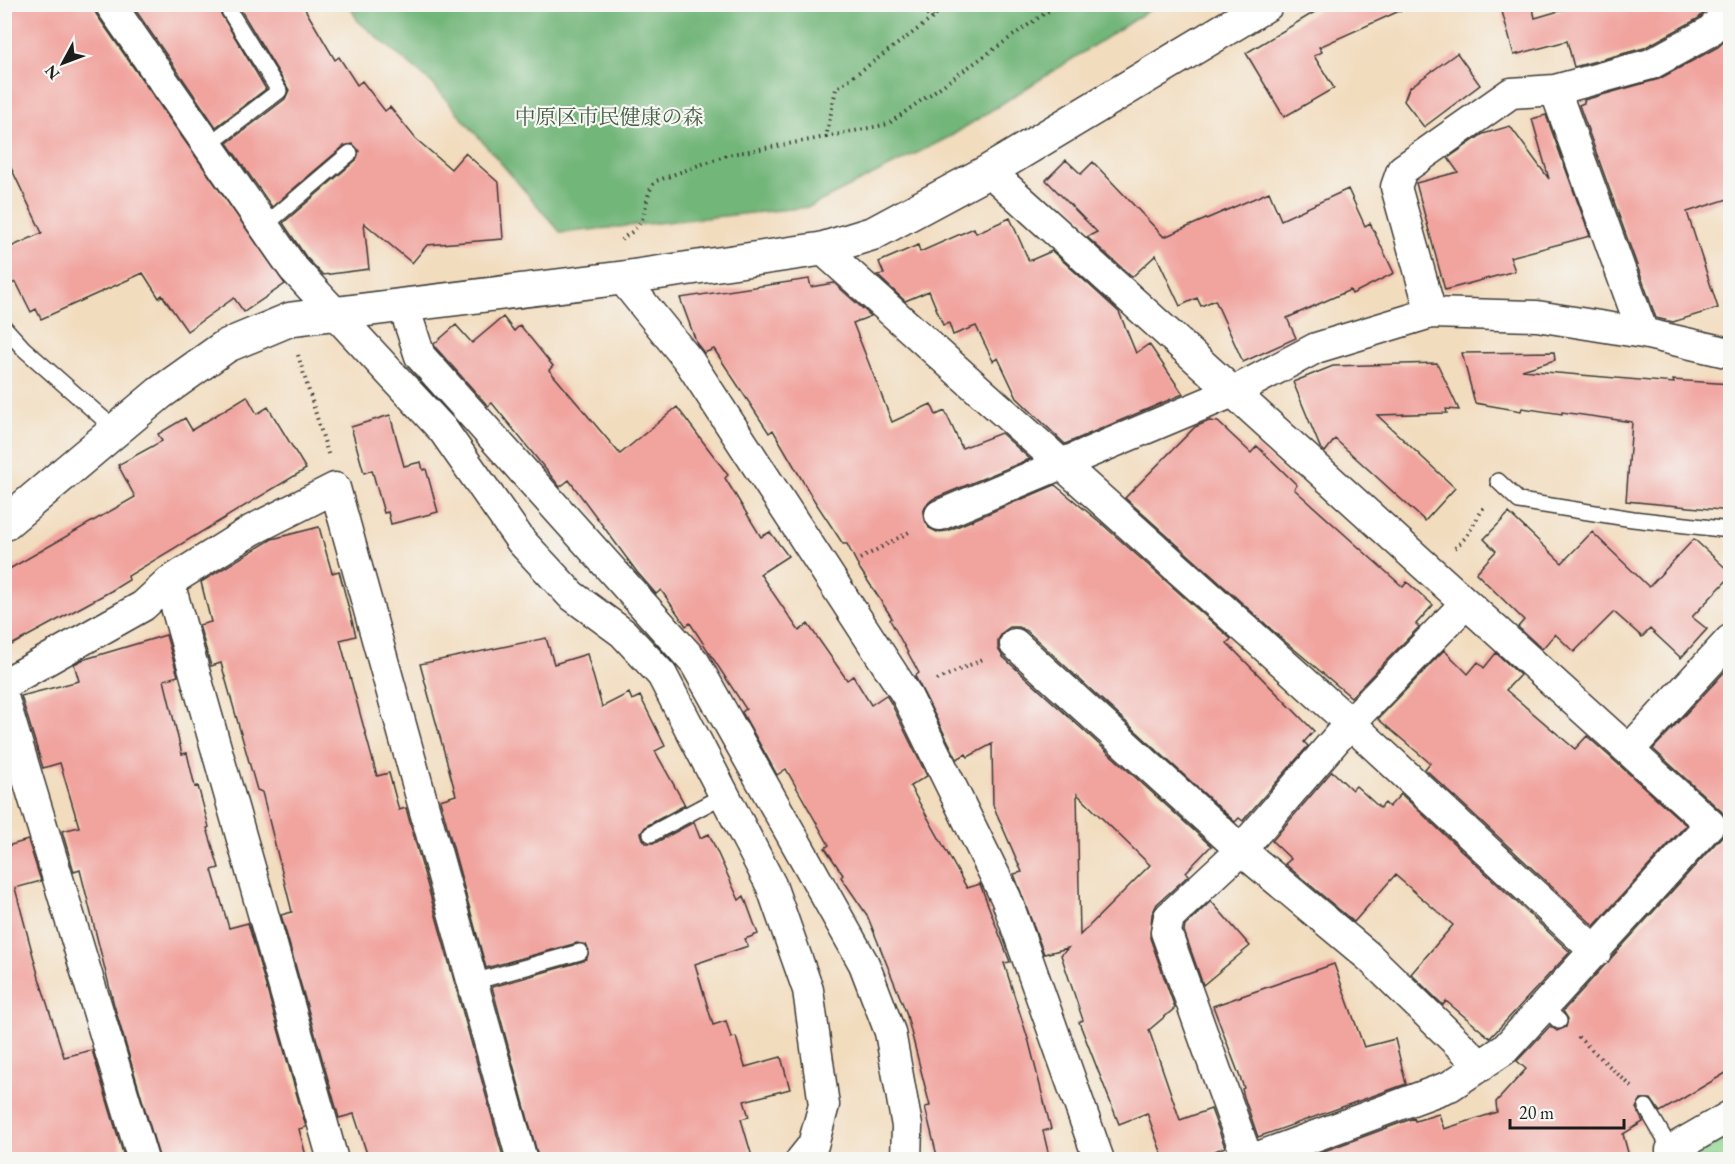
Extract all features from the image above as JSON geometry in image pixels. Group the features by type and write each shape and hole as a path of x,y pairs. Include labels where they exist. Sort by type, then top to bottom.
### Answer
{"street":[{"path":"110,4 293,268 337,313 442,430 521,541 571,595 623,633 662,675 771,885 808,990 824,1105 813,1145 801,1160"},
{"path":"4,524 160,393 226,346 291,319 589,280 622,278 822,249 874,233 989,171 1267,4"},
{"path":"1431,313 1396,187 1402,170 1511,93 1555,90 1651,64 1709,32 1723,18 1731,5"},
{"path":"1555,90 1643,333"},
{"path":"989,171 1629,750 1710,824 1596,952 1552,1014 1505,1049 1450,1086 1249,1160 1166,932 1168,917 1241,850 1350,723 1466,603"},
{"path":"822,249 1350,723 1596,952"},
{"path":"622,278 689,361 831,575 906,694 1006,898 1099,1160"},
{"path":"403,304 420,356 694,663 864,964 890,1032 907,1126 906,1160"},
{"path":"940,515 1233,392 1316,348 1431,313 1538,316 1643,333 1731,353"},
{"path":"4,684 143,606 169,582 334,480 522,1160"},
{"path":"169,582 333,1160"},
{"path":"1629,750 1731,640"},
{"path":"1015,644 1241,850 1368,956 1481,1066"},
{"path":"4,700 143,1160"},
{"path":"1672,1155 1731,1116"}],"lane":[{"path":"207,146 279,91 225,4"},
{"path":"263,227 350,153"},
{"path":"4,327 24,349 116,430"},
{"path":"1498,482 1519,501 1633,519 1731,530"},
{"path":"651,834 724,795"},
{"path":"473,982 580,952"},
{"path":"1646,1107 1672,1155"}],"path":[{"path":"912,4 933,18"},
{"path":"826,137 836,89 933,18 946,4"},
{"path":"589,280 604,252 636,229 643,218 648,190 656,181 727,155 888,124 1058,4"},
{"path":"297,349 334,480"},
{"path":"1432,572 1467,536 1498,482"},
{"path":"831,575 940,515"},
{"path":"906,694 1015,644"},
{"path":"1552,1014 1628,1081 1646,1107"}],"green space":[{"name":"中原区市民健康の森","path":"349,5 1149,5 1151,9 951,136 809,207 561,233 432,83 358,21"},
{"path":"1730,1135 1730,1159 1696,1159 1697,1155"}],"building":[{"path":"4,4 93,4 96,14 285,284 244,312 234,298 187,331 162,295 159,298 143,273 41,319 36,309 31,312 16,282 4,287 4,250 42,233 4,153"},
{"path":"139,4 215,4 266,89 216,127 134,8"},
{"path":"237,4 302,4 335,60 339,57 357,85 362,81 385,111 390,107 416,139 451,169 465,153 499,183 503,239 427,245 412,263 364,223 369,269 323,275 306,257 283,223 356,160 359,151 353,144 344,146 272,207 227,143 285,99 289,90"},
{"path":"1328,4 1415,4 1319,47 1322,52 1314,56 1334,88 1284,117 1246,53"},
{"path":"1500,4 1532,4 1535,18 1583,4 1711,4 1699,18 1644,48 1574,67 1567,41 1514,55"},
{"path":"1731,35 1731,198 1687,212 1718,308 1673,322 1656,318 1579,105 1584,103 1584,100 1659,79 1718,47"},
{"path":"1457,53 1480,85 1424,127 1404,101 1409,88"},
{"path":"1546,115 1590,236 1510,257 1515,271 1445,290 1416,183 1458,172 1448,158 1483,134 1510,126 1549,179 1532,119"},
{"path":"1066,160 1081,174 1093,162 1164,237 1269,192 1281,220 1348,189 1365,226 1370,223 1394,273 1352,294 1350,290 1287,318 1296,338 1243,362 1215,300 1201,306 1197,298 1180,306 1156,255 1132,277 1087,237 1097,232 1046,180"},
{"path":"1010,218 1029,261 1052,251 1119,312 1136,353 1149,344 1183,394 1065,444 1017,398 998,358 993,361 976,326 953,335 949,323 943,325 929,291 905,301 877,275 884,274 879,262 918,245 920,252 974,228 976,233"},
{"path":"809,279 811,287 834,283 871,316 853,323 892,422 931,404 936,415 945,411 962,448 1001,433 1030,459 933,499 926,505 923,513 929,528 937,532 947,531 1055,485 1231,639 1227,643 1314,731 1304,742 1308,746 1243,821 1239,818 1235,822 1027,631 1019,627 1010,627 998,640 998,649 1003,657 1211,846 1186,872 1189,875 1157,904 1152,914 1150,938 1175,1008 1149,1030 1180,1120 1211,1109 1225,1147 1192,1160 1164,1160 1147,1113 1119,1124 1079,1022 1083,1020 1061,955 1068,948 1044,954 1014,874 1022,872 993,805 992,744 968,757 966,754 957,759 915,676 919,673 890,620 892,618 860,569 847,544 843,544 812,497 773,430 769,433 714,349 704,353 697,344 680,298","holes":["1077,794 1150,865 1080,935"]},
{"path":"503,317 514,331 520,325 553,366 549,370 620,454 677,407 728,475 725,478 761,537 770,532 788,556 760,574 799,631 808,624 847,680 853,676 871,705 886,695 927,776 910,786 967,888 980,884 1010,962 1004,963 1029,1042 1051,1129 1043,1131 1050,1160 938,1160 925,1107 930,1106 906,1012 867,915 841,877 843,875 825,848 829,845 786,769 777,775 742,712 746,709 690,623 686,626 661,590 656,594 637,572 569,480 560,487 492,403 488,406 435,347 434,344 456,325 472,343"},
{"path":"1554,352 1555,360 1522,370 1674,383 1673,380 1731,384 1731,511 1626,501 1632,422 1522,408 1521,411 1475,403 1462,353"},
{"path":"1437,363 1459,410 1446,409 1447,413 1377,415 1455,488 1425,521 1335,439 1325,452 1320,447 1293,382 1333,366"},
{"path":"247,396 257,414 268,407 306,469 128,576 129,580 111,591 4,649 4,572 135,497 118,465 162,441 158,434 185,418 192,430"},
{"path":"390,415 404,466 421,462 423,470 426,469 438,512 391,524 388,512 384,513 372,470 364,473 351,427"},
{"path":"1209,421 1218,422 1251,453 1257,446 1297,485 1294,489 1403,587 1407,582 1433,605 1416,624 1419,627 1351,697 1282,639 1125,498 1195,427"},
{"path":"1509,513 1562,563 1592,532 1649,587 1694,539 1731,573 1731,576 1692,617 1707,629 1681,658 1650,629 1642,637 1614,612 1574,652 1555,634 1542,649 1518,627 1524,620 1476,573 1496,551 1484,539"},
{"path":"319,527 332,573 339,571 356,636 340,640 377,776 389,773 399,810 406,808 504,1160 369,1160 354,1114 339,1118 281,915 292,912 262,792 257,790 221,663 211,666 199,625 211,622 201,582 272,539"},
{"path":"166,635 178,676 164,680 182,754 187,753 195,787 198,786 209,827 207,828 219,868 212,870 229,928 248,923 306,1127 299,1129 307,1160 160,1160 114,1005 80,870 74,872 62,831 79,827 60,763 43,768 21,696 79,681 74,664 82,660"},
{"path":"546,638 554,664 587,654 602,707 629,693 632,700 640,696 665,746 655,751 685,805 646,826 641,833 646,843 655,843 694,822 700,838 709,834 739,900 744,896 758,934 745,939 748,946 695,964 713,1025 726,1021 731,1038 736,1037 745,1067 781,1057 790,1089 744,1101 749,1117 741,1119 753,1160 539,1160 492,987 583,961 587,958 589,950 586,945 577,943 486,968 440,800 456,795 420,664"},
{"path":"1444,650 1468,674 1478,662 1484,668 1496,653 1520,675 1506,690 1575,749 1587,736 1686,825 1594,926 1425,769 1430,763 1378,719"},
{"path":"1731,665 1731,1070 1660,1112 1651,1099 1641,1099 1636,1108 1643,1122 1623,1134 1630,1160 1318,1160 1316,1154 1414,1118 1415,1121 1439,1114 1444,1129 1497,1112 1496,1102 1526,1069 1517,1061 1550,1026 1557,1031 1566,1027 1568,1019 1563,1011 1723,835 1727,827 1722,812 1653,749"},
{"path":"1332,771 1352,790 1356,786 1380,808 1385,803 1389,807 1401,794 1570,952 1490,1038 1446,1001 1443,1005 1411,974 1453,925 1395,875 1354,922 1285,864 1291,859 1272,841"},
{"path":"28,840 41,881 15,888 39,978 64,1057 92,1050 125,1160 4,1160 4,847"},
{"path":"1211,901 1250,946 1203,985 1184,931 1185,926"},
{"path":"1334,964 1364,1047 1395,1039 1406,1084 1258,1137 1244,1097 1242,1089 1244,1088 1213,1006"}]}
